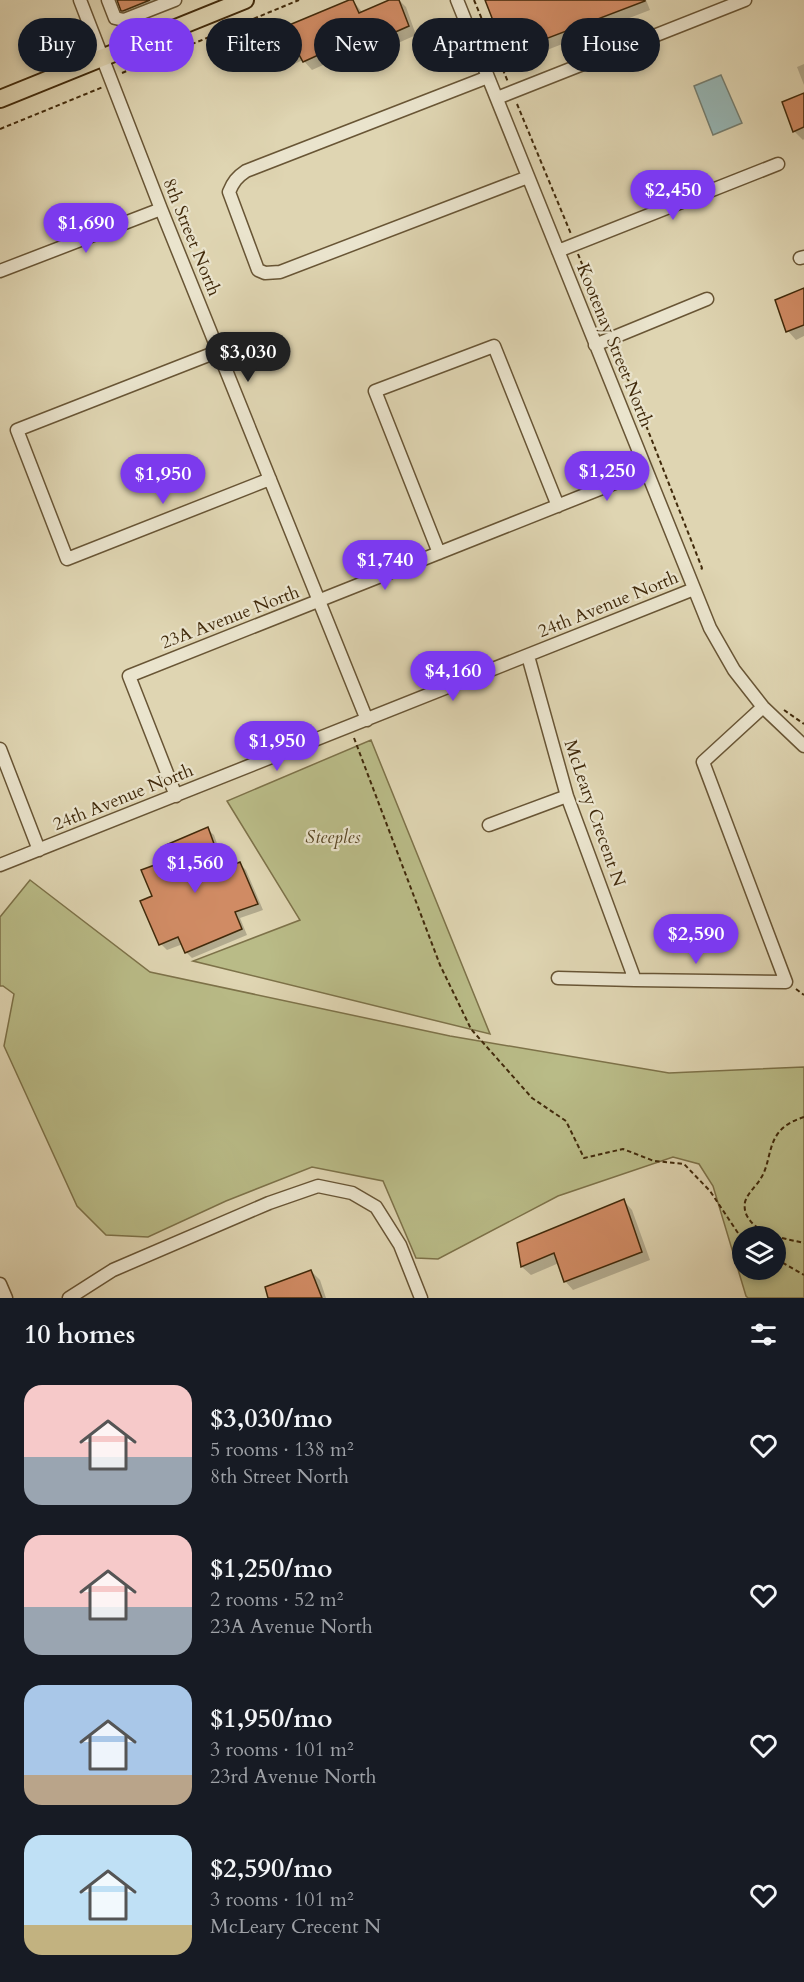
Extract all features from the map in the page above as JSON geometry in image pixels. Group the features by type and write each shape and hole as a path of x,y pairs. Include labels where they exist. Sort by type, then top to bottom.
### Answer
{"main road":[{"path":"0,99 245,0"}],"street":[{"name":"8th Street North","path":"80,0 102,57 106,83 161,209 367,720"},
{"path":"108,0 115,18 124,20 175,0"},
{"name":"Kootenay Street North","path":"457,0 710,628 734,670 763,707 804,746"},
{"path":"496,98 745,0"},
{"path":"488,77 238,176 229,192 258,270 265,273 280,272 528,177"},
{"path":"558,251 778,164"},
{"path":"0,271 161,209"},
{"path":"595,345 707,299"},
{"path":"439,553 375,391 494,346 558,506"},
{"path":"219,351 17,430 67,559 270,479"},
{"name":"23A Avenue North","path":"176,796 129,676 645,471"},
{"name":"24th Avenue North","path":"0,865 694,589"},
{"name":"McLeary Crecent N","path":"528,656 567,796 635,980"},
{"path":"558,978 786,982 703,762 763,707"},
{"path":"0,749 39,850"},
{"path":"489,825 567,796"},
{"path":"69,1298 113,1270 269,1203 318,1186 352,1193 376,1207 400,1245 421,1298"},
{"path":"0,1284 6,1298"}],"path":[{"path":"106,83 299,0"},
{"path":"474,0 575,244 702,568 694,589"},
{"path":"350,726 440,965 471,1029 532,1098 566,1121 584,1158 623,1149 654,1161 684,1164 710,1191 733,1226"},
{"path":"804,1117 779,1131 772,1144 761,1178 748,1194 745,1204 749,1219 755,1226 772,1234 804,1243"},
{"path":"786,1265 804,1275"}],"green space":[{"name":"Steeples","path":"371,740 490,1034 193,961 300,920 227,801"},
{"path":"30,880 150,972 450,1036 669,1073 804,1067 804,1298 748,1298 746,1296 741,1280 786,1280 786,1226 732,1226 732,1249 713,1186 699,1164 673,1157 558,1196 438,1259 416,1258 383,1181 312,1167 226,1201 148,1237 106,1235 77,1206 4,1046 14,994 0,986 0,917"}],"water":[{"path":"721,75 742,123 713,135 694,86"}],"building":[{"path":"117,0 150,0 121,11"},
{"path":"349,0 353,0 359,13 389,0 399,0 409,26 400,30 400,18 314,18 314,57 303,62 302,20"},
{"path":"485,0 645,0 600,18 561,18 561,33 549,38 549,18 492,18"},
{"path":"804,93 804,127 793,132 782,102"},
{"path":"804,288 804,325 786,332 775,300"},
{"path":"208,827 223,869 240,862 258,904 235,912 242,929 185,953 178,937 159,945 140,901 152,896 141,870 171,859 166,845"},
{"path":"624,1199 642,1252 564,1282 554,1253 521,1267 517,1243"},
{"path":"311,1270 322,1298 268,1298 265,1287"}]}
